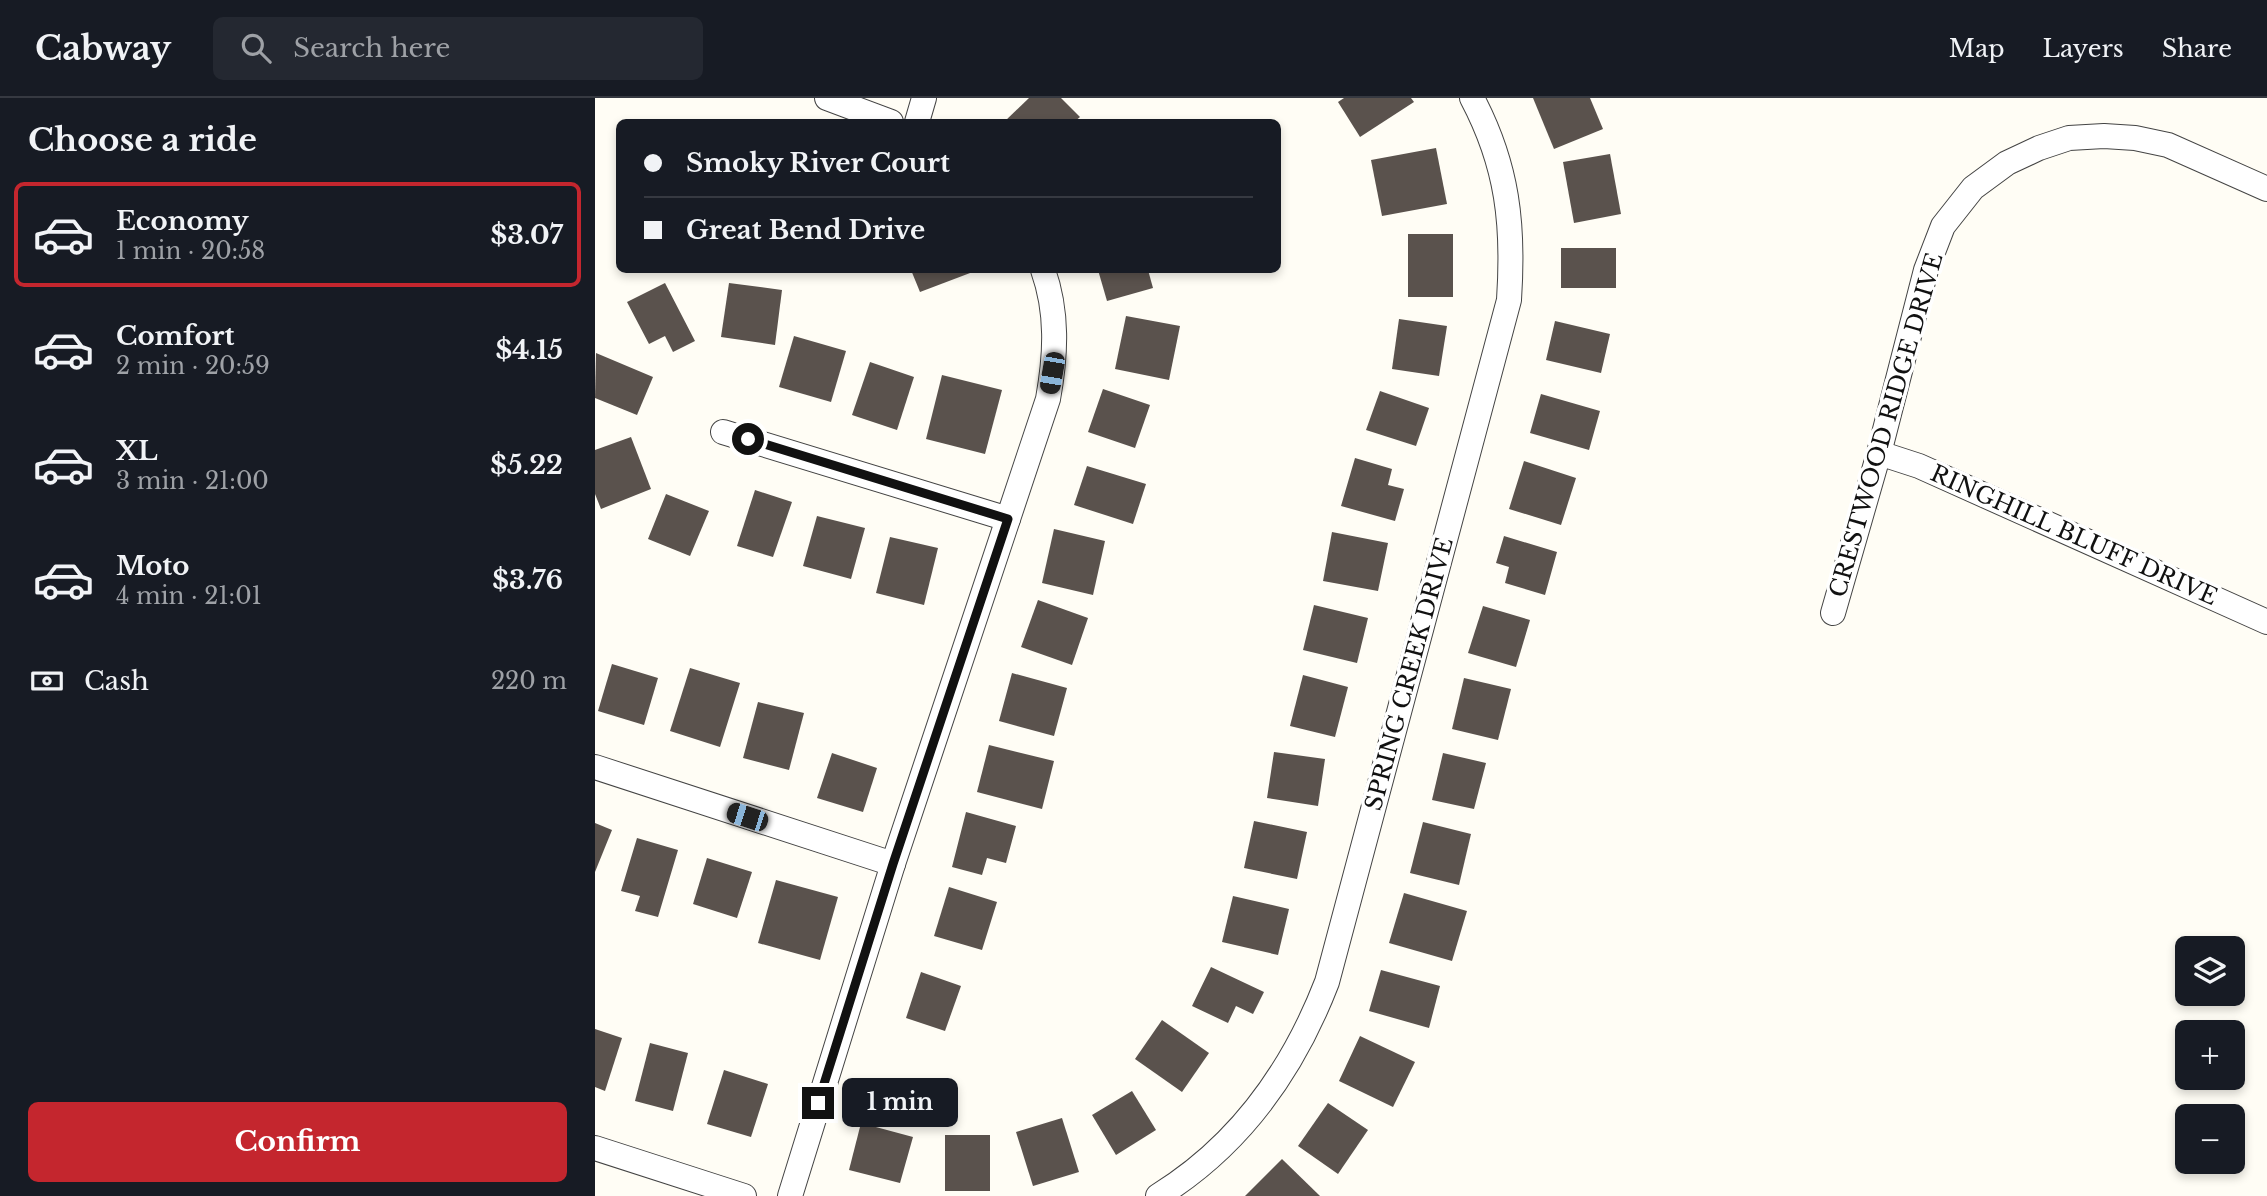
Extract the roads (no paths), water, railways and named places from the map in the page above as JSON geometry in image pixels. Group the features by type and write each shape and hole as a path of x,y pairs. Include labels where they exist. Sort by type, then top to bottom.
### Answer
{"street":[{"path":"827,98 883,119"},
{"path":"918,119 924,98"},
{"name":"SPRING CREEK DRIVE","path":"1159,1196 1210,1158 1264,1101 1300,1044 1327,982 1509,300 1511,264 1506,189 1498,161 1472,98"},
{"name":"CRESTWOOD RIDGE DRIVE","path":"1833,613 1879,453 1926,270 1943,226 1973,188 2007,163 2039,148 2069,138 2104,136 2135,138 2168,145 2267,189"},
{"path":"790,1196 893,864 1048,399 1055,318 1044,273"},
{"path":"723,432 1008,519"},
{"name":"RINGHILL BLUFF DRIVE","path":"1879,453 1919,466 2267,622"},
{"path":"595,767 893,864"},
{"path":"595,1148 744,1196"}]}
